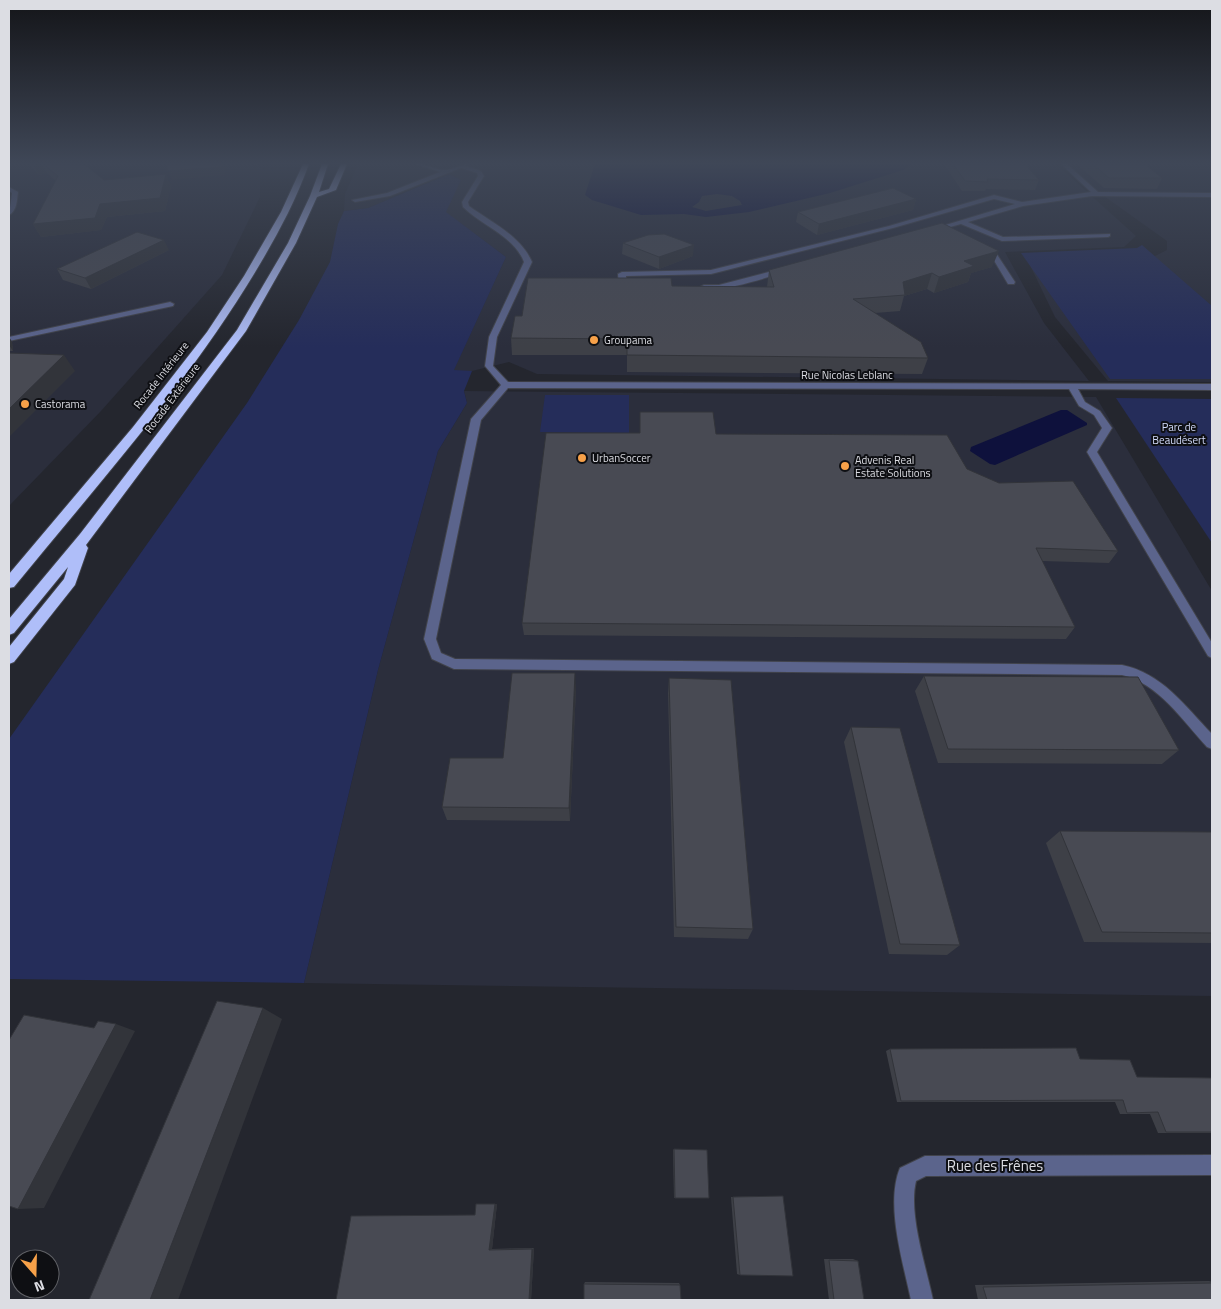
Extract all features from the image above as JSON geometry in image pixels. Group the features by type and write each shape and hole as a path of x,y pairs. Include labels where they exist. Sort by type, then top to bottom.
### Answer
{"highway":[{"name":"Rocade Intérieure","path":"9,583 15,573 136,429 211,333 248,276 277,225"},
{"name":"Rocade Extérieure","path":"9,629 85,537 241,331 300,225"},
{"path":"9,658 70,581 85,537"}],"street":[{"path":"491,225 523,250 528,262 493,337 489,366 506,384 476,419 430,639 436,656 454,664 1122,670 1136,673 1158,687 1212,743"},
{"path":"642,288 623,288 622,274 711,272 894,225"},
{"path":"927,231 946,225"},
{"path":"970,225 1002,239 1108,235"},
{"path":"943,226 951,230"},
{"path":"976,243 992,251 1011,282"},
{"path":"805,247 818,255"},
{"path":"699,287 718,287 796,266"},
{"path":"719,270 739,282"},
{"path":"9,339 170,304"},
{"name":"Rue Nicolas Leblanc","path":"506,384 1212,387"},
{"path":"1072,387 1082,404 1097,413 1107,428 1092,452 1212,653"},
{"name":"Rue des Frênes","path":"922,1300 905,1216 903,1193 907,1175 925,1166 1212,1165"}],"shaded area":[{"path":"9,225 246,225 222,275 101,411 9,506"},
{"path":"463,225 1124,225 1136,236 1124,247 1005,252 1044,323 1089,381 537,374 509,362 472,371 453,371 506,257"},
{"path":"1145,225 1212,225 1212,382 1108,381 1055,317 1027,259 1155,256 1167,250 1167,241"},
{"path":"464,391 1096,397 1212,591 1212,996 304,983 378,670 438,451 467,403"},
{"path":"1061,410 1067,410 1087,423 1087,425 995,465 990,464 970,451 971,447"}],"green space":[{"path":"338,225 463,225 506,257 454,370 472,371 464,391 467,403 438,451 378,670 304,983 9,979 9,739 247,403 299,320 330,262"},
{"path":"1142,245 1212,306 1212,379 1110,379 1021,253 1137,248"},
{"path":"545,395 629,395 629,433 540,432"},
{"name":"Parc de Beaudésert","path":"1116,398 1212,399 1212,543"}],"building":[{"path":"934,225 946,225 999,251 964,261 974,266 939,277 932,273 903,282 905,295 853,299 921,342 928,358 627,355 627,339 511,338 515,316 522,316 528,278 671,278 672,286 774,287 769,270"},
{"path":"137,232 164,240 85,278 57,269"},
{"path":"664,234 694,245 659,257 623,243 648,235"},
{"path":"9,353 64,355 9,409"},
{"path":"640,412 713,412 716,434 947,435 967,469 999,483 1073,481 1118,551 1036,548 1075,627 522,623 546,433 640,433"},
{"path":"512,673 575,673 569,808 442,807 450,758 503,758"},
{"path":"924,676 1138,677 1179,750 948,749"},
{"path":"669,678 731,680 753,929 676,927"},
{"path":"851,727 900,728 960,945 900,944"},
{"path":"1060,831 1212,832 1212,933 1102,932"},
{"path":"217,1001 263,1008 150,1300 89,1300"},
{"path":"24,1015 94,1028 98,1021 116,1024 18,1209 9,1206 9,1040"},
{"path":"1076,1048 1080,1059 1130,1060 1137,1077 1212,1078 1212,1132 1166,1132 1158,1112 1127,1113 1123,1100 901,1101 890,1049"},
{"path":"674,1149 707,1150 709,1198 675,1198"},
{"path":"783,1196 793,1276 740,1275 733,1197"},
{"path":"476,1204 495,1204 489,1250 532,1249 529,1300 336,1300 351,1216 475,1215"},
{"path":"829,1260 858,1261 864,1300 834,1300"},
{"path":"1212,1283 1212,1300 987,1300 983,1287"},
{"path":"584,1284 680,1285 681,1300 584,1300"}],"place":[{"name":"Groupama","path":"594,340"},
{"name":"Castorama","path":"25,404"},
{"name":"UrbanSoccer","path":"582,458"},
{"name":"Advenis Real Estate Solutions","path":"845,466"}]}
